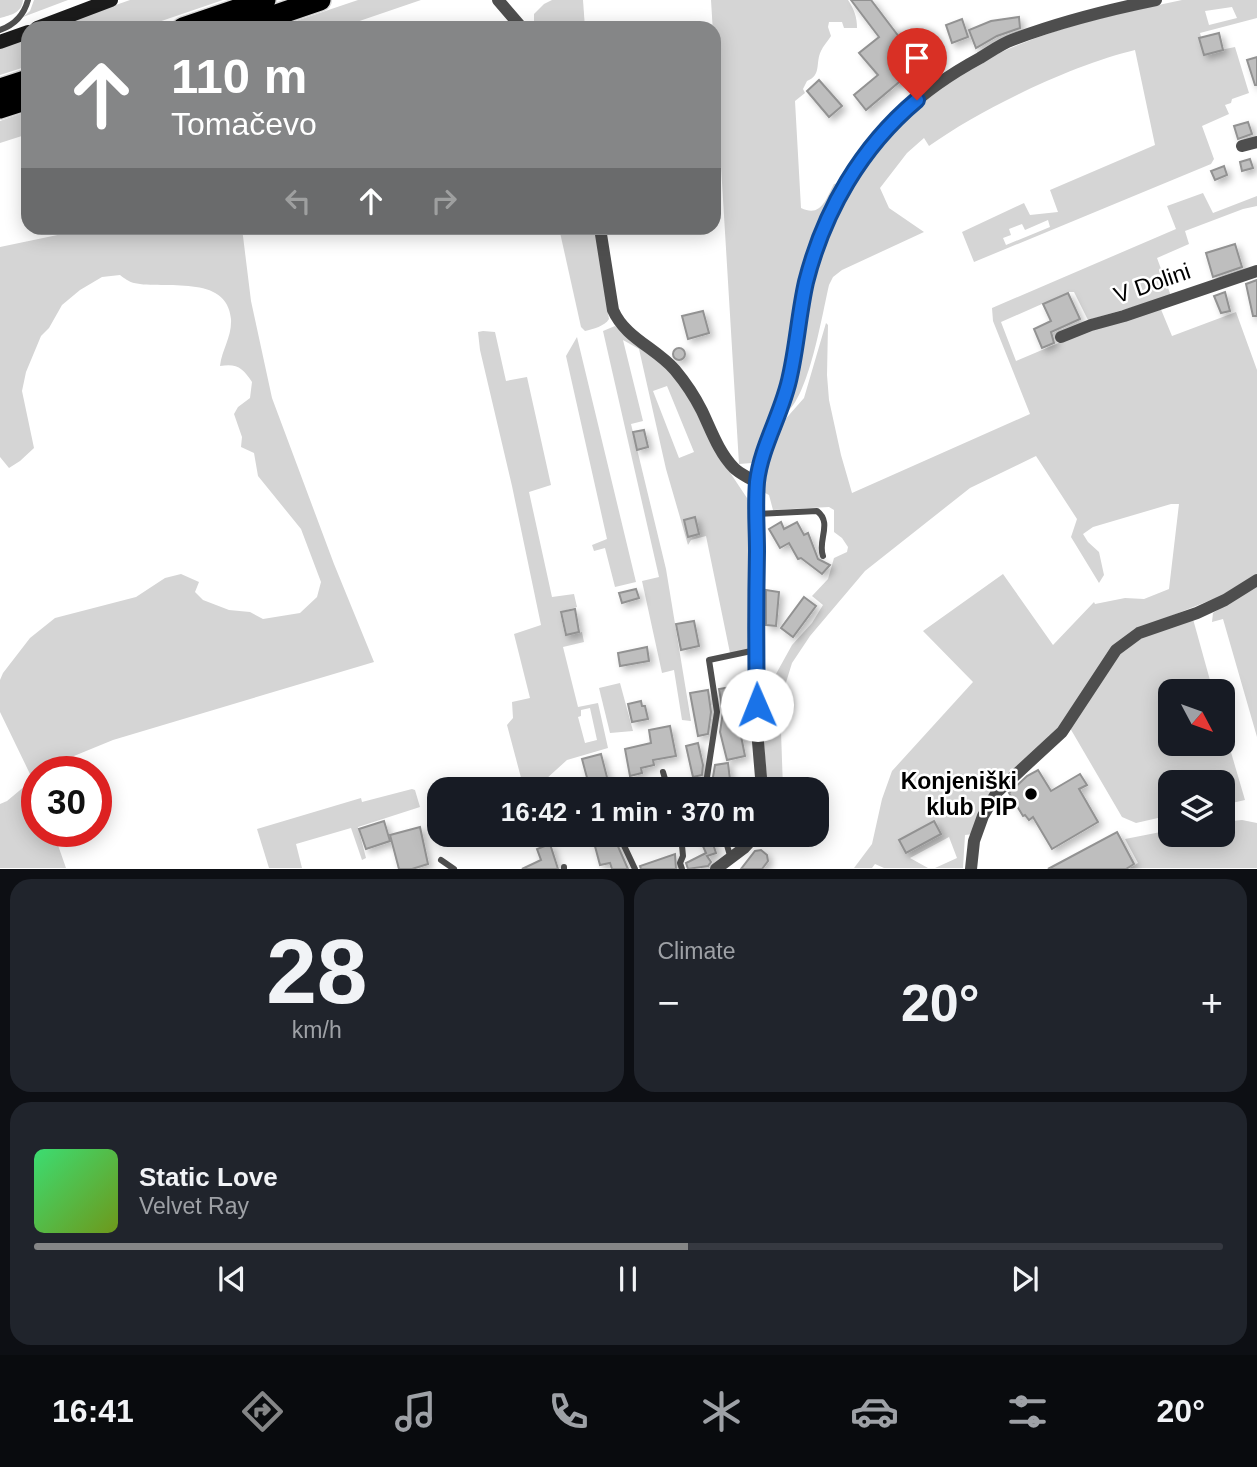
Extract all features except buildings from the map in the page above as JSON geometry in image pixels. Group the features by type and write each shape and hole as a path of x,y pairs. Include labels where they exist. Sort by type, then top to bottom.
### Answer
{"highway":[{"path":"204,21 265,0"},
{"path":"258,21 320,0"},
{"path":"0,89 21,82"},
{"path":"0,108 21,101"}],"street":[{"path":"56,21 111,0"},
{"path":"498,0 516,21"},
{"path":"761,777 757,730 757,483 766,447 790,377 806,285 818,240 829,214 871,146 891,122 955,71 1010,41 1113,4 1156,0"},
{"path":"0,42 21,34"},
{"path":"1242,146 1257,142"},
{"path":"601,235 613,310 619,321 628,332 664,359 676,372 700,407 725,456 735,469 757,483"},
{"name":"V Dolini","path":"1061,337 1257,271"},
{"path":"971,869 974,841 983,816 998,792 1062,732 1115,650 1139,634 1225,600 1257,580"},
{"path":"716,869 744,847"}],"lane":[{"path":"0,30 13,25 28,0"},
{"path":"757,514 817,511 825,523 821,546 823,556"},
{"path":"707,777 717,712 709,660 756,650"},
{"path":"663,772 664,777"},
{"path":"625,847 635,869"},
{"path":"682,847 682,869"},
{"path":"728,847 731,859"},
{"path":"441,860 454,869"}],"shaded area":[{"path":"0,0 23,0 18,11 0,18"},
{"path":"34,0 68,0 23,17 30,11"},
{"path":"130,0 223,0 162,21 70,21"},
{"path":"358,0 421,0 360,21 296,21"},
{"path":"552,0 583,0 584,21 534,21 534,14"},
{"path":"711,0 848,0 857,24 857,28 844,28 842,22 829,22 831,36 819,55 815,75 807,81 803,89 805,93 795,101 801,208 813,211 818,209 834,184 843,182 804,272 783,385 756,457 752,463 739,464 721,166 721,21 712,21"},
{"path":"1182,0 1257,0 1257,18 1200,33 1206,53 1235,47 1249,93 1232,99 1231,103 1225,105 1229,114 1202,126 1214,159 1211,164 974,262 962,232 1024,203 1030,215 1058,212 1050,190 1155,145 1135,50 1084,66 1000,103 929,146 924,138 907,153 880,188 889,208 924,232 842,270 833,277 808,374 793,405 785,414 807,300 827,233 858,174 902,122 954,79 1013,47 1075,25","holes":["1232,7 1237,18 1209,25 1205,11","1048,220 1050,227 1006,245 1003,238 1011,235 1009,229 1022,224 1025,230"]},
{"path":"21,38 21,68 0,75 0,46"},
{"path":"21,114 21,136 0,143 0,121"},
{"path":"1203,193 1213,213 1257,196 1257,206 1185,231 1189,244 1157,258 1171,296 1088,320 1074,292 1069,292 1001,322 1016,361 1094,328 1160,307 1172,336 1236,312 1257,370 1257,574 1221,596 1141,628 1057,733 1016,768 974,834 965,835 963,868 935,868 957,858 949,837 910,858 928,868 884,868 875,864 872,868 854,868 872,844 882,799 892,771 973,682 923,631 1003,574 1053,645 1094,602 1095,604 1125,598 1144,599 1169,589 1179,504 1093,527 1083,534 1099,552 1104,575 1099,583 1071,537 1077,519 1036,456 970,488 865,571 810,636 792,663 780,702 783,777 767,777 761,687 771,683 792,645 812,623 823,605 812,596 828,579 834,558 847,552 848,547 834,532 834,510 829,507 773,510 769,495 763,492 764,474 774,436 804,398 826,323 829,400 852,493 1030,414 993,321 992,308 1176,229 1167,206"},
{"path":"57,235 243,235 251,301 272,398 374,662 113,740 74,756 21,756 0,712 0,680 30,638 55,618 136,597 165,578 181,574 199,582 195,592 203,600 229,610 250,612 263,619 300,613 317,597 321,582 301,529 258,476 254,453 241,447 242,437 234,414 238,407 250,398 252,382 239,368 231,365 220,366 231,319 227,305 218,295 206,289 134,283 120,275 102,277 80,290 62,305 49,328 41,336 26,372 22,391 34,448 9,468 0,457 0,247"},
{"path":"561,235 596,235 609,319 605,324 585,331 581,327"},
{"path":"615,326 665,364 681,384 751,509 753,573 749,584 753,594 753,647 749,651 730,653 706,536 691,540 688,545 666,469 639,349 623,340 643,421 631,424 666,569 691,721 682,720 674,670 662,673 642,581 659,577 603,331","holes":["667,386 694,452 679,458 653,391"]},
{"path":"478,332 495,332 506,381 527,377 551,485 529,492 552,597 574,594 577,607 560,612 565,635 582,632 584,642 563,647 578,707 598,703 608,748 567,760 548,777 521,777 507,725 513,718 512,702 530,698 514,634 541,625","holes":["590,708 597,740 585,743 578,717 581,716 581,710"]},
{"path":"577,337 636,582 615,587 605,548 594,551 592,545 607,539 566,356"},
{"path":"1257,584 1257,737 1223,619 1212,622 1213,613"},
{"path":"1193,619 1210,679 1158,679 1158,756 1232,756 1245,800 1235,802 1235,770 1158,770 1158,818 1136,823 1122,817 1070,728 1117,655 1143,636"},
{"path":"620,683 633,731 610,733 599,688"},
{"path":"21,789 21,847 59,847 66,868 0,868 0,804"},
{"path":"415,790 420,807 358,827 366,858 362,860 351,828 296,844 302,868 269,868 257,829 361,798 362,802"},
{"path":"1235,821 1257,823 1257,868 1129,868 1138,863 1125,839 1158,833 1158,847 1235,847"}],"place":[{"name":"Konjeniški klub PIP","path":"1031,794"}],"route":[{"path":"757,705 757,483 766,447 784,401 790,377 806,285 818,240 829,214 854,171 891,122 917,100"}]}
